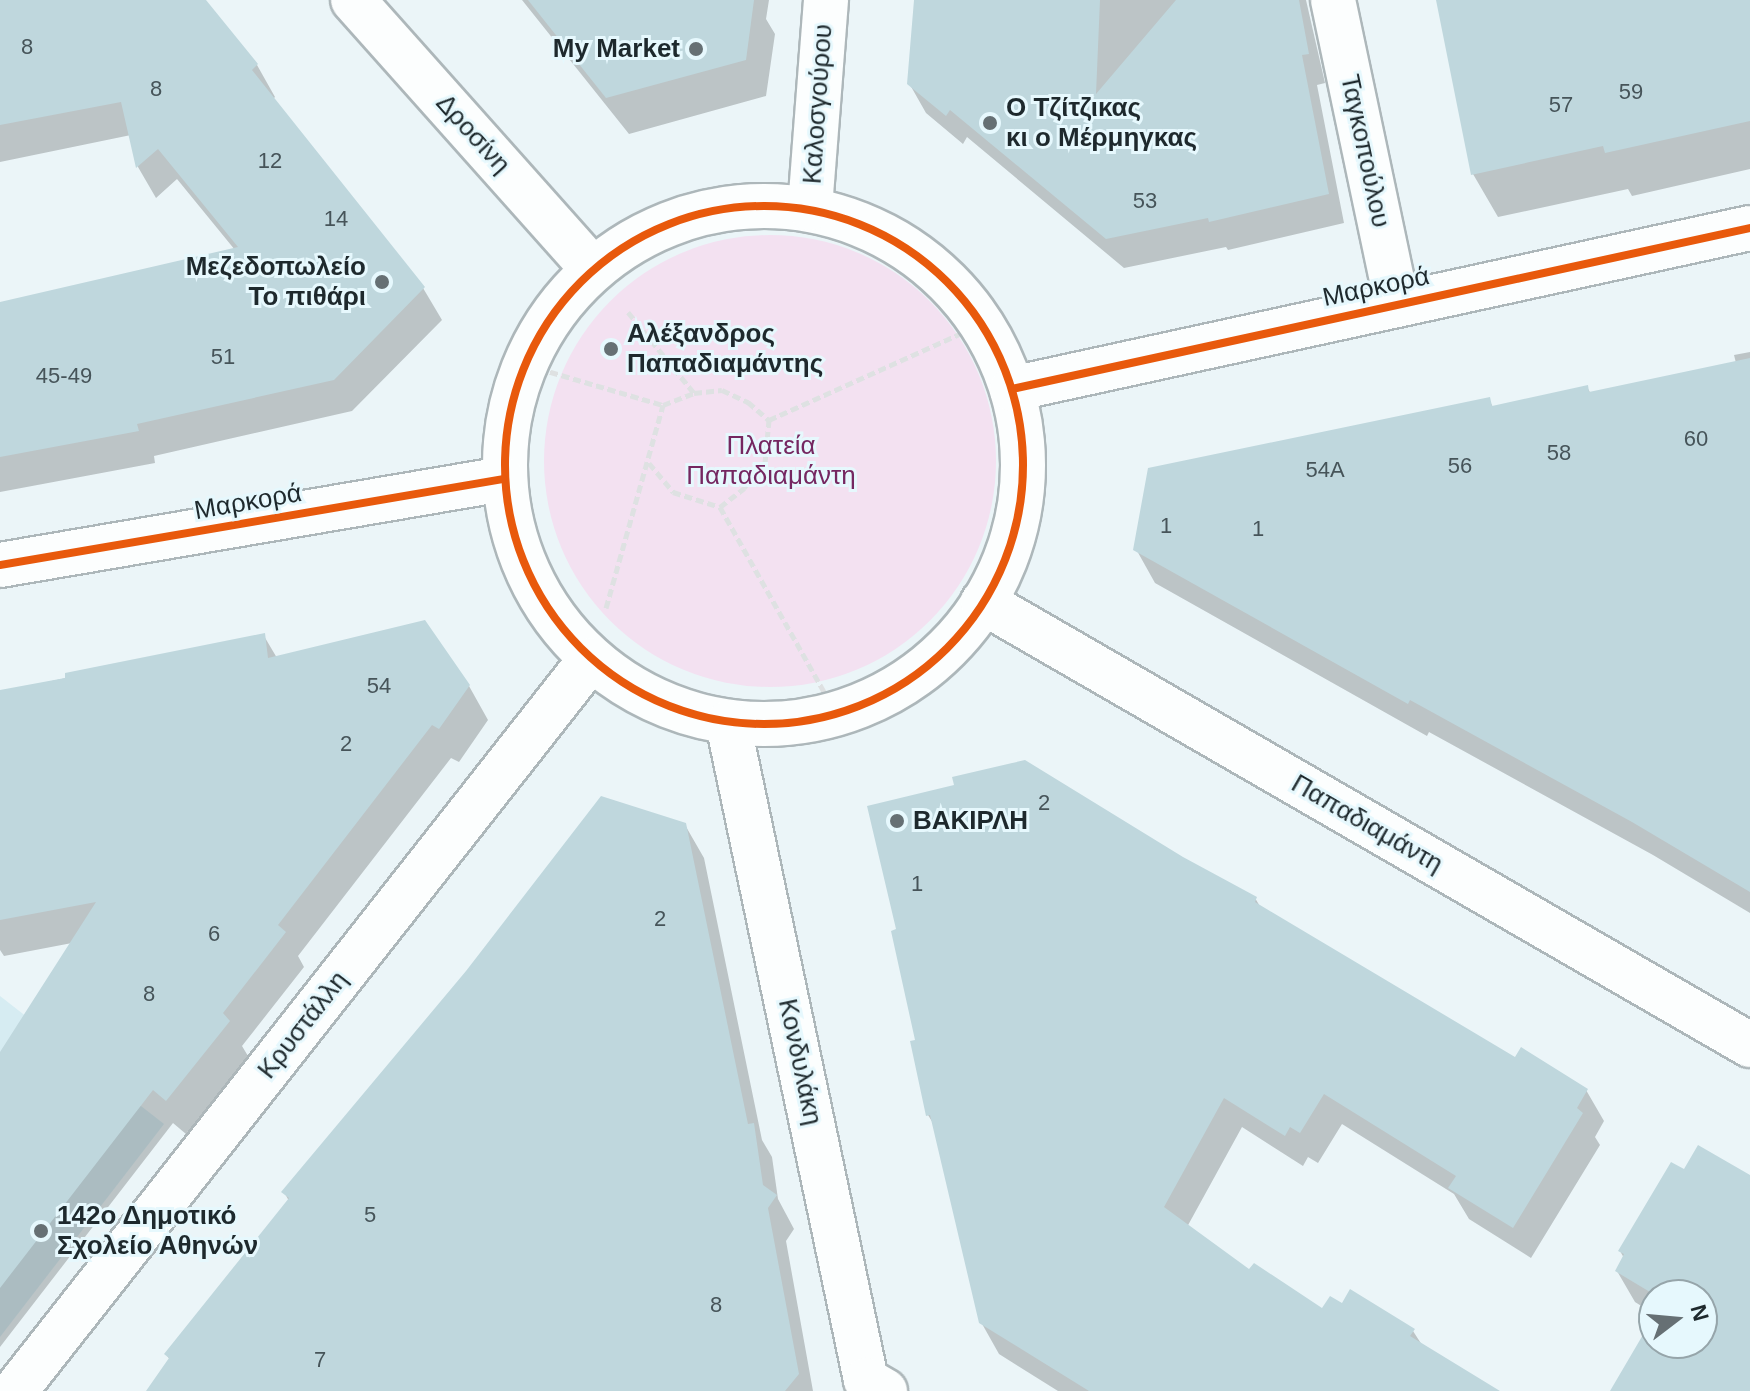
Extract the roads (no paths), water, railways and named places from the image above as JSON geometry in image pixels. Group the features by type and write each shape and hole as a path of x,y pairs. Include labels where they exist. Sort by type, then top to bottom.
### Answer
{"street":[{"name":"Δροσίνη","path":"353,0 593,269"},
{"name":"Καλοσγούρου","path":"810,208 826,0"},
{"name":"Ταγκοπούλου","path":"1333,0 1397,303"},
{"path":"751,204 810,208 877,231 925,263 936,271 982,324 1012,389 1023,444 1022,500 1009,553 983,602 936,660 874,701 836,713 803,722 728,723 666,706 631,690 590,660 546,608 516,546 503,479 512,401 542,328 593,269 640,235 694,214 751,204"},
{"name":"Μαρκορά","path":"1012,389 1750,228"},
{"name":"Μαρκορά","path":"0,565 503,479"},
{"name":"Παπαδιαμάντη","path":"983,602 1750,1045"},
{"name":"Κρυστάλλη","path":"15,1391 590,660"},
{"name":"Κονδυλάκη","path":"728,723 869,1387"}],"place":[{"name":"My Market","path":"696,49"},
{"name":"Ο Τζίτζικας κι ο Μέρμηγκας","path":"990,123"},
{"name":"Μεζεδοπωλείο Το πιθάρι","path":"382,282"},
{"name":"Αλέξανδρος Παπαδιαμάντης","path":"611,349"},
{"name":"ΒΑΚΙΡΛΗ","path":"897,821"},
{"name":"142ο Δημοτικό Σχολείο Αθηνών","path":"41,1231"}],"park label":[{"name":"Πλατεία Παπαδιαμάντη","path":"771,461"}]}
